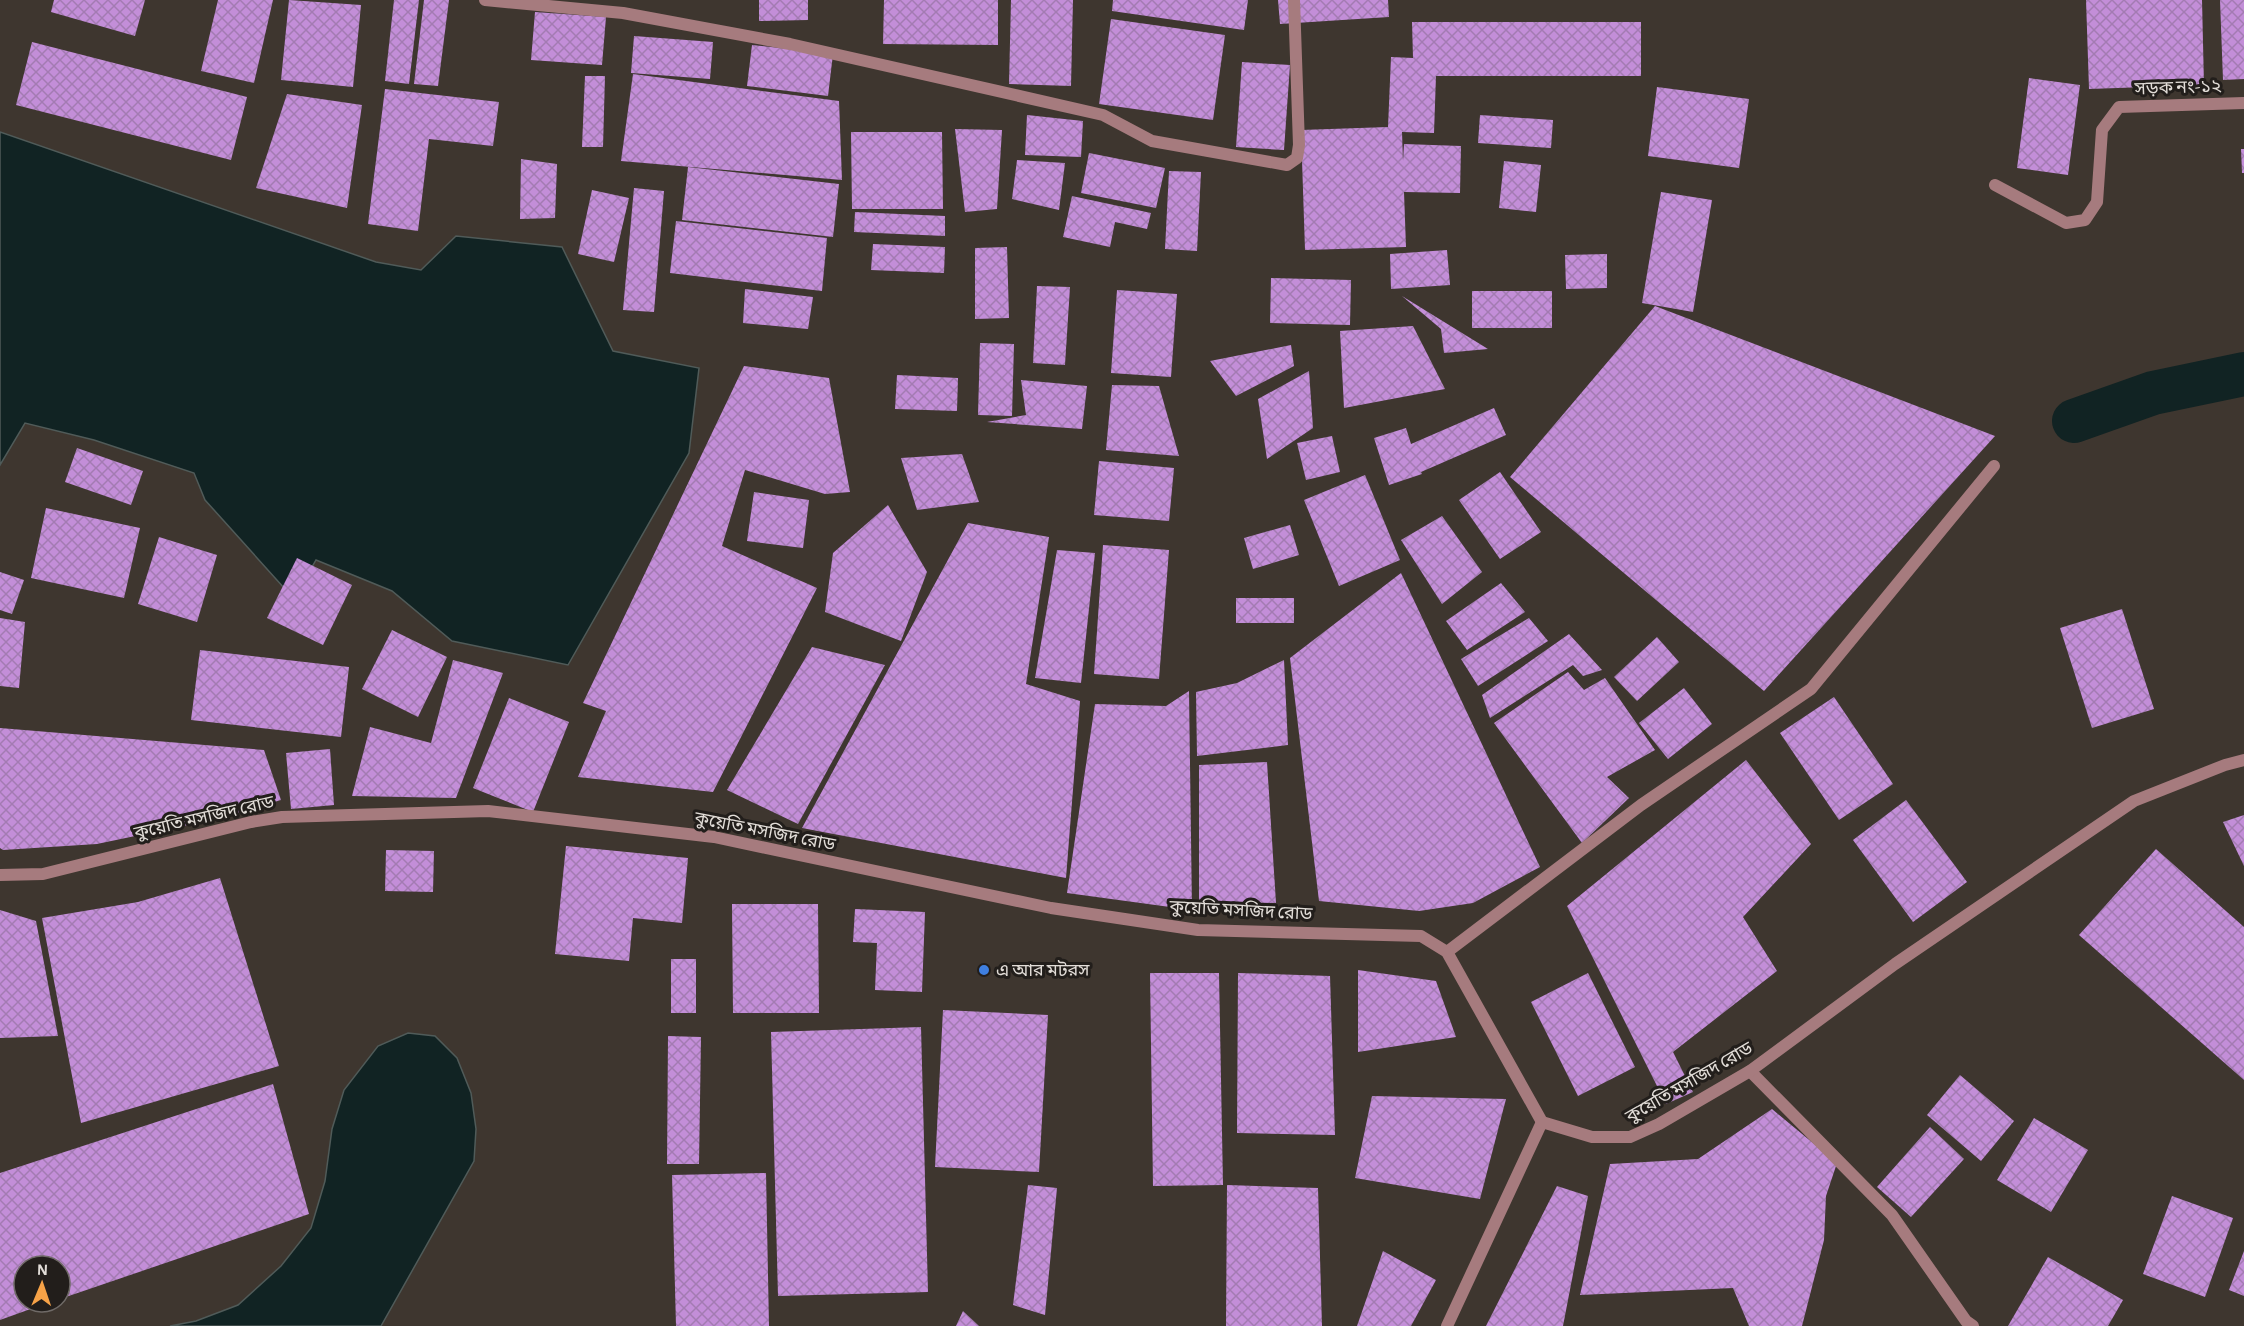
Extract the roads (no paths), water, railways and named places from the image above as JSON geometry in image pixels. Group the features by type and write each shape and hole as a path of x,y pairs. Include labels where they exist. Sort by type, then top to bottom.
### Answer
{"street":[{"path":"485,0 622,13 790,44 1103,114 1152,141 1287,165 1297,158 1299,145 1294,0"},
{"name":"সড়ক নং-১২","path":"1995,185 2066,223 2085,220 2097,202 2102,130 2120,107 2244,103"},
{"path":"1447,952 1641,805 1810,689 1994,466"},
{"name":"কুয়েতি মসজিদ রোড","path":"0,875 43,874 251,822 282,817 488,811 714,837 1051,908 1198,930 1421,936 1447,952 1542,1122 1592,1137 1630,1137 1659,1124 1750,1071 1894,964 2134,801 2225,765 2244,760"},
{"path":"1750,1071 1892,1215 1966,1321 1973,1326"},
{"path":"1447,1326 1542,1122"}],"waterway":[{"path":"2074,421 2153,393 2244,374"}],"place":[{"name":"এ আর মটরস","path":"984,970"}]}
